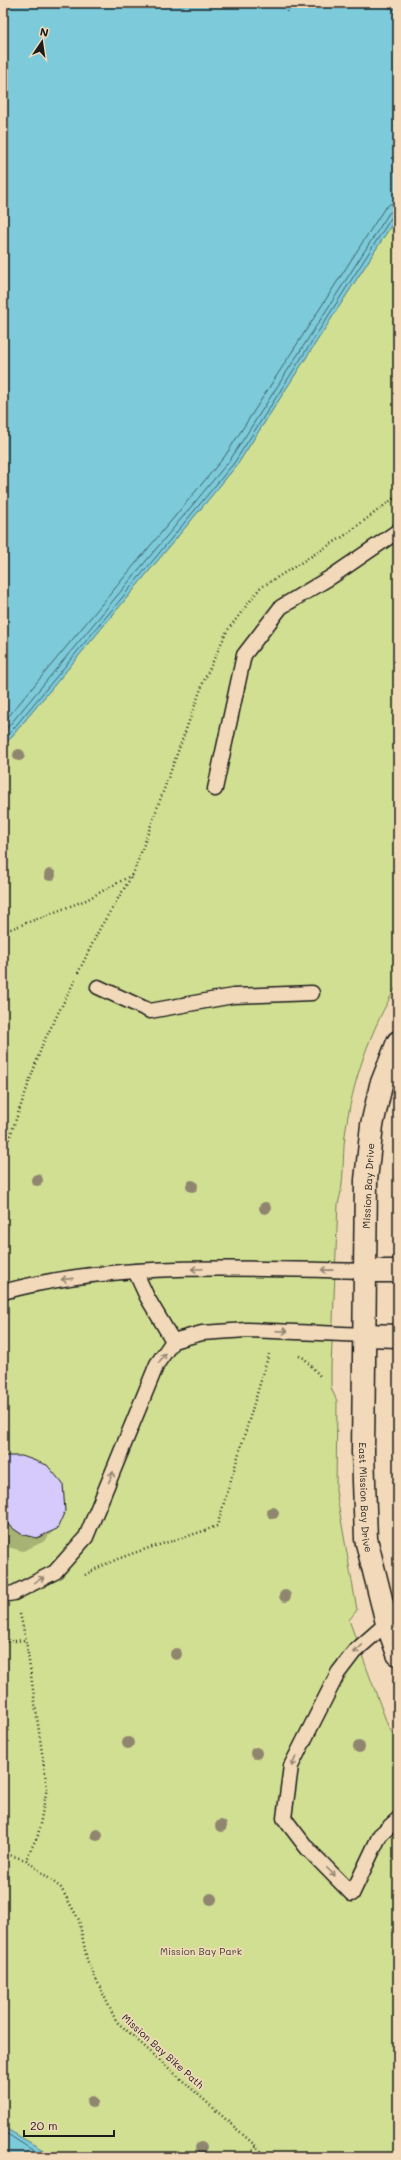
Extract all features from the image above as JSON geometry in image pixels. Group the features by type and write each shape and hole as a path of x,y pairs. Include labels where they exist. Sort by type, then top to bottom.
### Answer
{"main road":[{"name":"Mission Bay Drive","path":"365,1335 366,1180 372,1125 381,1085 398,1042"},
{"path":"366,1270 398,1271"},
{"path":"365,1335 398,1336"},
{"name":"East Mission Bay Drive","path":"365,1335 363,1452 366,1539 387,1623 398,1654"}],"lane":[{"path":"215,789 244,654 280,607 331,577 398,531"},
{"path":"98,987 150,1011 233,996 312,993"},
{"path":"3,1292 37,1282 135,1271 207,1269 366,1270"},
{"path":"135,1271 147,1297 173,1341"},
{"path":"3,1595 14,1592 56,1572 86,1537 157,1364 173,1341 202,1333 247,1330 365,1335"},
{"path":"387,1623 354,1652 338,1673 291,1766 284,1818 307,1848 352,1894 380,1835 398,1819"}],"path":[{"path":"287,12 292,3"},
{"path":"383,3 398,12"},
{"path":"3,932 86,900 133,874 100,928 43,1043 9,1139 3,1150"},
{"path":"81,1577 142,1550 183,1539 216,1526 270,1352 276,1352"},
{"path":"293,1354 304,1358 320,1376"},
{"path":"19,1610 26,1640 47,1788 38,1835 26,1860"},
{"path":"3,1642 26,1640"},
{"name":"Mission Bay Bike Path","path":"3,1853 26,1860 60,1888 79,1920 87,1960 116,2021 268,2157"},
{"path":"247,2157 256,2146"}],"green space":[{"name":"Mission Bay Park","path":"398,215 398,984 371,1038 357,1076 348,1115 344,1144 342,1187 338,1204 331,1388 337,1401 336,1491 357,1610 349,1620 388,1726 398,1742 398,2157 49,2157 43,2150 3,2127 3,747 237,465"}],"water":[{"path":"3,3 398,3 398,215 237,465 3,747"},
{"path":"3,2127 43,2150 49,2157 3,2157"}],"building":[{"path":"3,1456 22,1456 47,1465 63,1484 65,1511 57,1529 37,1538 21,1534 8,1525 8,1505 3,1514"}]}
